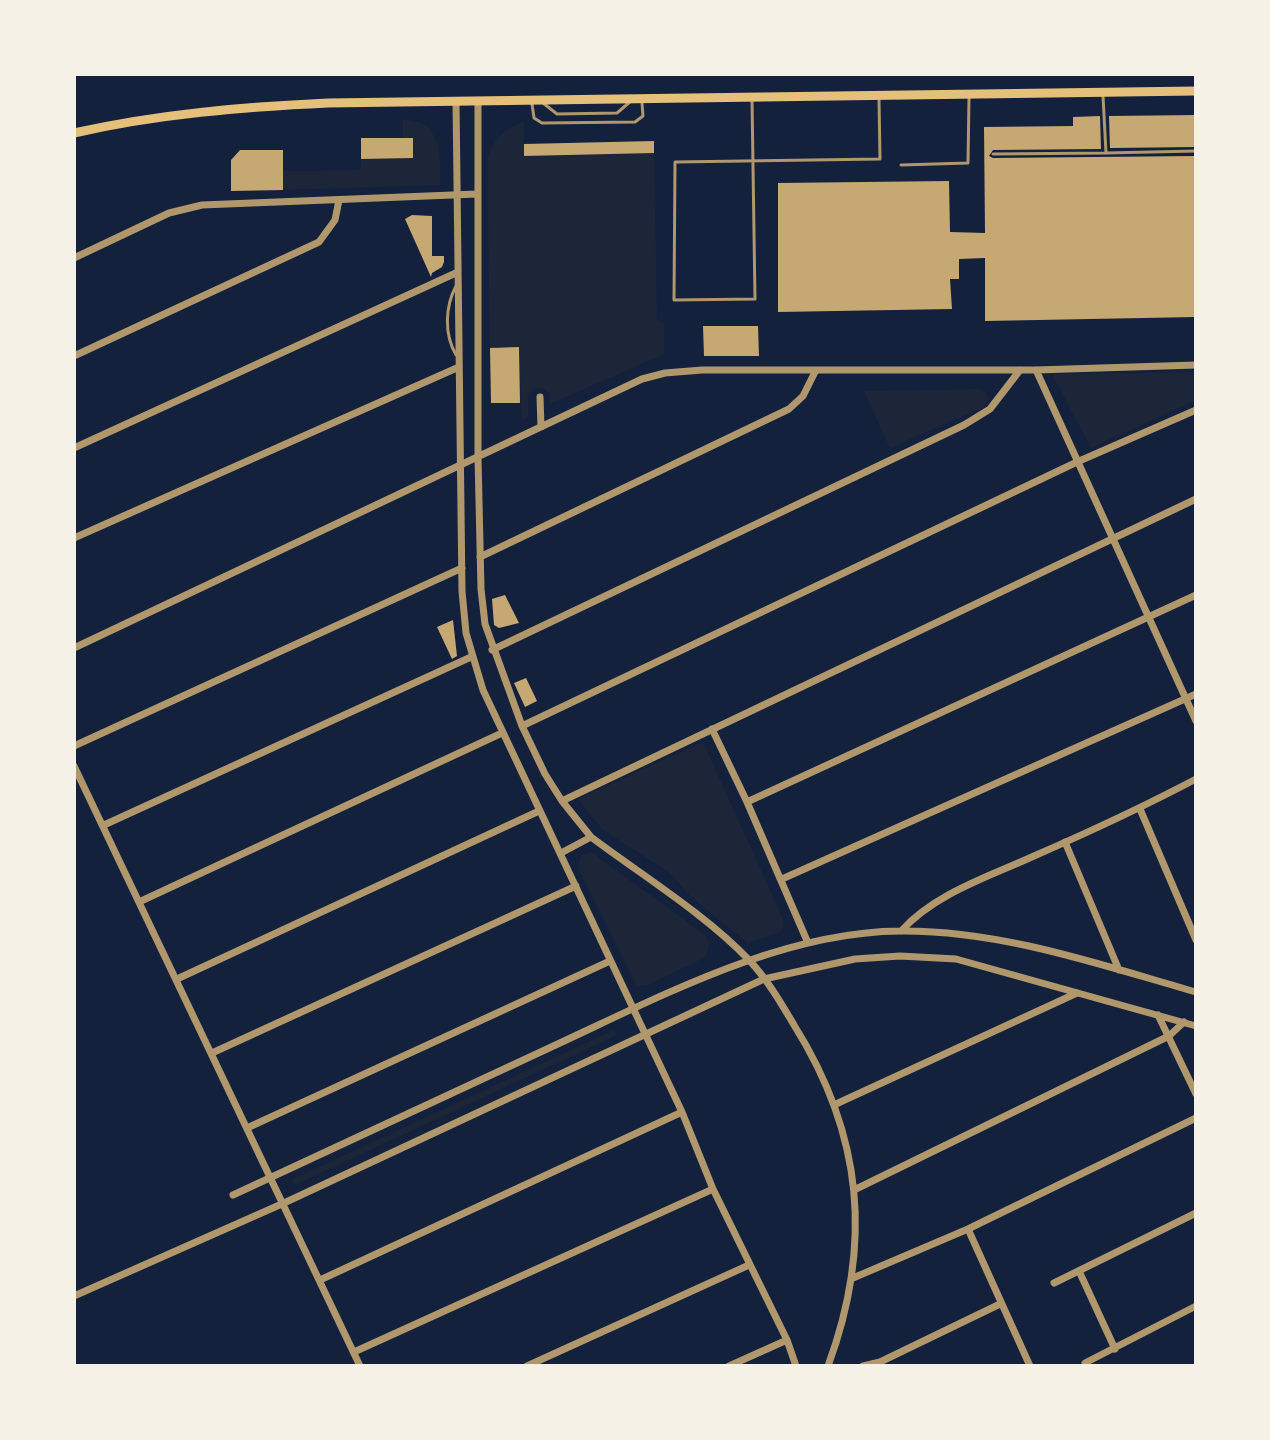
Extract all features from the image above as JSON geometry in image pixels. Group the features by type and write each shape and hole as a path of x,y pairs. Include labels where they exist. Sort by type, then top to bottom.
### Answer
{"main road":[{"path":"74,133 171,115 239,108 456,101 1196,91"}],"street":[{"path":"456,101 462,568 464,620 471,657 502,733 682,1112 713,1189 787,1340 796,1365 805,1366"},
{"path":"478,101 480,557 485,624 492,650 522,726 562,801 591,837 750,960 807,1045 836,1104 854,1190 856,1255 853,1278 828,1366"},
{"path":"74,258 186,207 477,194"},
{"path":"74,356 319,242 335,220 339,200"},
{"path":"74,448 458,272"},
{"path":"74,538 459,363"},
{"path":"74,648 642,379 665,373 702,370 1036,370 1196,365"},
{"path":"492,650 964,425 990,409 1020,370"},
{"path":"1036,370 1196,721"},
{"path":"480,557 789,409 803,396 815,372"},
{"path":"540,397 541,427"},
{"path":"522,726 1077,462 1196,410"},
{"path":"562,801 1196,499"},
{"path":"74,746 462,568"},
{"path":"747,802 1196,595"},
{"path":"104,825 471,657"},
{"path":"782,879 1196,694"},
{"path":"712,729 782,879 808,943"},
{"path":"139,902 502,733"},
{"path":"74,766 360,1366"},
{"path":"901,931 916,915 947,895 1140,809 1196,779"},
{"path":"1140,809 1196,940"},
{"path":"177,979 539,811"},
{"path":"561,853 591,837"},
{"path":"1065,842 1119,970"},
{"path":"212,1053 576,886"},
{"path":"233,1195 634,1009 750,960 808,943 853,934 901,931 1008,941 1196,992"},
{"path":"74,1296 284,1203 764,979 855,959 956,959 1196,1026"},
{"path":"247,1128 610,961"},
{"path":"836,1104 1077,993"},
{"path":"1158,1015 1196,1094"},
{"path":"854,1190 1169,1036 1184,1022"},
{"path":"320,1280 682,1112"},
{"path":"853,1278 968,1229 1196,1118"},
{"path":"354,1352 713,1189"},
{"path":"1054,1283 1196,1213"},
{"path":"968,1229 1030,1366"},
{"path":"527,1366 749,1265"},
{"path":"1079,1271 1115,1349"},
{"path":"863,1366 880,1362 1000,1304"},
{"path":"1085,1363 1196,1306"},
{"path":"729,1366 787,1340"}],"lane":[{"path":"1103,92 1106,153"},
{"path":"901,165 968,163 970,94"},
{"path":"752,97 753,161 755,299 674,300 675,162 753,161 880,159 879,95"},
{"path":"537,100 534,118 542,123 635,122 643,116 637,99"},
{"path":"993,154 1196,151"}],"shaded area":[{"path":"403,120 416,121 432,133 439,152 440,185 283,190 282,171 361,170 361,159 413,158 413,139 403,138"},
{"path":"524,122 524,156 654,153 657,321 664,323 664,354 550,404 549,393 543,388 534,388 528,395 528,417 522,420 519,347 490,348 487,159 500,136"},
{"path":"1196,372 1196,400 1091,448 1052,374"},
{"path":"979,389 986,392 988,399 984,407 890,448 864,391"},
{"path":"703,742 783,919 780,932 748,943 690,896 670,873 602,829 578,799"},
{"path":"591,852 705,935 709,943 706,957 648,985 637,986 578,868 581,855"},
{"path":"614,1030 617,1035 295,1185 292,1183 293,1179"}],"building":[{"path":"1196,115 1196,147 1110,148 1109,116"},
{"path":"1100,116 1101,149 993,150 989,156 1196,156 1196,317 985,321 985,258 959,259 959,279 950,279 952,309 778,312 778,183 949,181 950,232 985,233 984,127 1073,126 1073,117"},
{"path":"361,138 413,138 413,158 361,159"},
{"path":"654,141 654,153 524,156 524,144"},
{"path":"240,150 283,150 283,190 231,191 231,160"},
{"path":"412,215 432,216 432,256 444,256 444,262 431,277 405,219"},
{"path":"703,326 758,326 759,356 704,356"},
{"path":"519,347 520,403 491,403 490,348"},
{"path":"505,595 519,623 499,628 494,625 492,599"},
{"path":"453,620 457,656 452,659 437,627"},
{"path":"526,678 537,701 525,707 514,683"}]}
